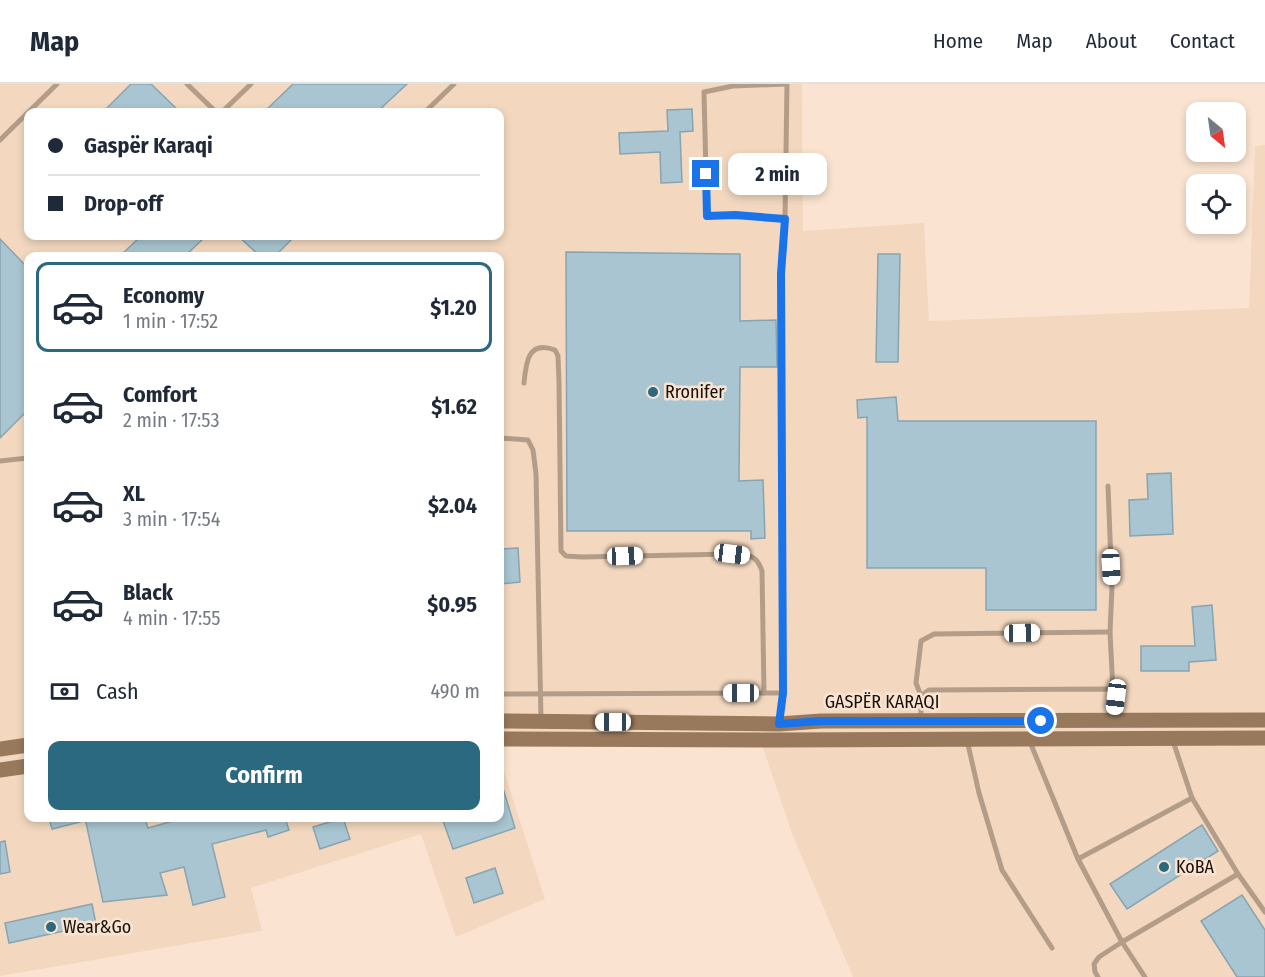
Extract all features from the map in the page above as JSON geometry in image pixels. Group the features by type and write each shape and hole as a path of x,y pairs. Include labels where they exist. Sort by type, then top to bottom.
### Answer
{"main road":[{"name":"GASPËR KARAQI","path":"504,721 779,724 821,721 1265,720"},
{"name":"GASPËR KARAQI","path":"504,739 1265,738"},
{"path":"0,749 24,746"},
{"path":"0,770 24,767"}],"lane":[{"path":"33,108 57,84"},
{"path":"187,84 212,108"},
{"path":"226,108 251,84"},
{"path":"429,108 454,84"},
{"path":"779,724 783,693 781,274 785,219 786,84 733,86 704,92 707,216 735,215 785,219"},
{"path":"0,140 24,116"},
{"path":"524,383 525,369 536,348 555,350 558,356 559,382 561,551 566,556 582,558 732,554 753,556 759,561 762,571 764,693"},
{"path":"504,438 528,440 533,450 536,474 541,721"},
{"path":"0,461 24,458"},
{"path":"1108,486 1112,587 1110,632 1113,691 1116,697 1113,720"},
{"path":"921,722 921,696 916,683 921,641 934,634 1110,632"},
{"path":"921,696 929,690 1107,689 1113,691"},
{"path":"504,694 783,693"},
{"path":"1028,738 1078,859 1122,942 1145,977"},
{"path":"967,739 979,793 1002,870 1052,948"},
{"path":"1172,739 1192,798 1238,874 1265,912"},
{"path":"1078,859 1192,798"},
{"path":"1098,977 1094,964 1099,957 1238,874"}],"shaded area":[{"path":"0,84 802,84 803,231 924,223 929,321 1249,308 1255,146 1265,145 1265,977 853,977 793,836 762,745 504,745 504,252 24,252 24,822 504,822 504,771 545,899 456,937 421,834 251,888 262,931 0,976"}],"building":[{"path":"131,84 151,84 176,108 107,108"},
{"path":"293,84 407,84 381,108 268,108"},
{"path":"692,109 693,131 680,132 682,182 661,183 660,152 620,154 619,133 668,131 667,110"},
{"path":"0,239 24,264 24,414 0,438"},
{"path":"137,240 202,240 189,252 124,252"},
{"path":"242,240 291,240 279,252 256,252"},
{"name":"Rronifer","path":"566,252 740,254 740,321 776,320 777,367 740,367 739,481 763,480 765,538 751,539 751,531 567,531"},
{"path":"878,254 900,254 898,362 876,362"},
{"path":"896,397 898,421 1096,421 1096,610 986,610 986,568 867,568 867,417 858,418 857,400"},
{"path":"1171,473 1173,534 1130,536 1129,500 1148,499 1147,474"},
{"path":"518,548 520,582 504,584 504,549"},
{"path":"1212,605 1216,660 1189,662 1189,671 1141,671 1141,646 1195,646 1192,607"},
{"path":"504,792 515,828 453,849 443,822 504,822"},
{"path":"50,822 80,822 52,829"},
{"path":"86,822 146,822 148,828 169,822 286,822 289,830 268,837 266,830 212,844 225,897 193,905 184,867 160,873 167,895 103,902"},
{"path":"330,822 344,822 350,839 320,849 313,827"},
{"name":"KoBA","path":"1202,825 1218,851 1127,909 1110,884"},
{"path":"5,841 10,872 0,874 0,842"},
{"path":"495,868 503,893 474,903 466,878"},
{"path":"1242,895 1265,930 1265,977 1237,977 1201,921"},
{"path":"92,904 96,924 9,943 5,923"}],"place":[{"name":"Rronifer","path":"653,392"},
{"name":"KoBA","path":"1164,867"},
{"name":"Wear&Go","path":"51,927"}],"route":[{"path":"706,174 707,216 735,215 785,219 781,274 783,693 779,724 821,721 1041,721"}]}
